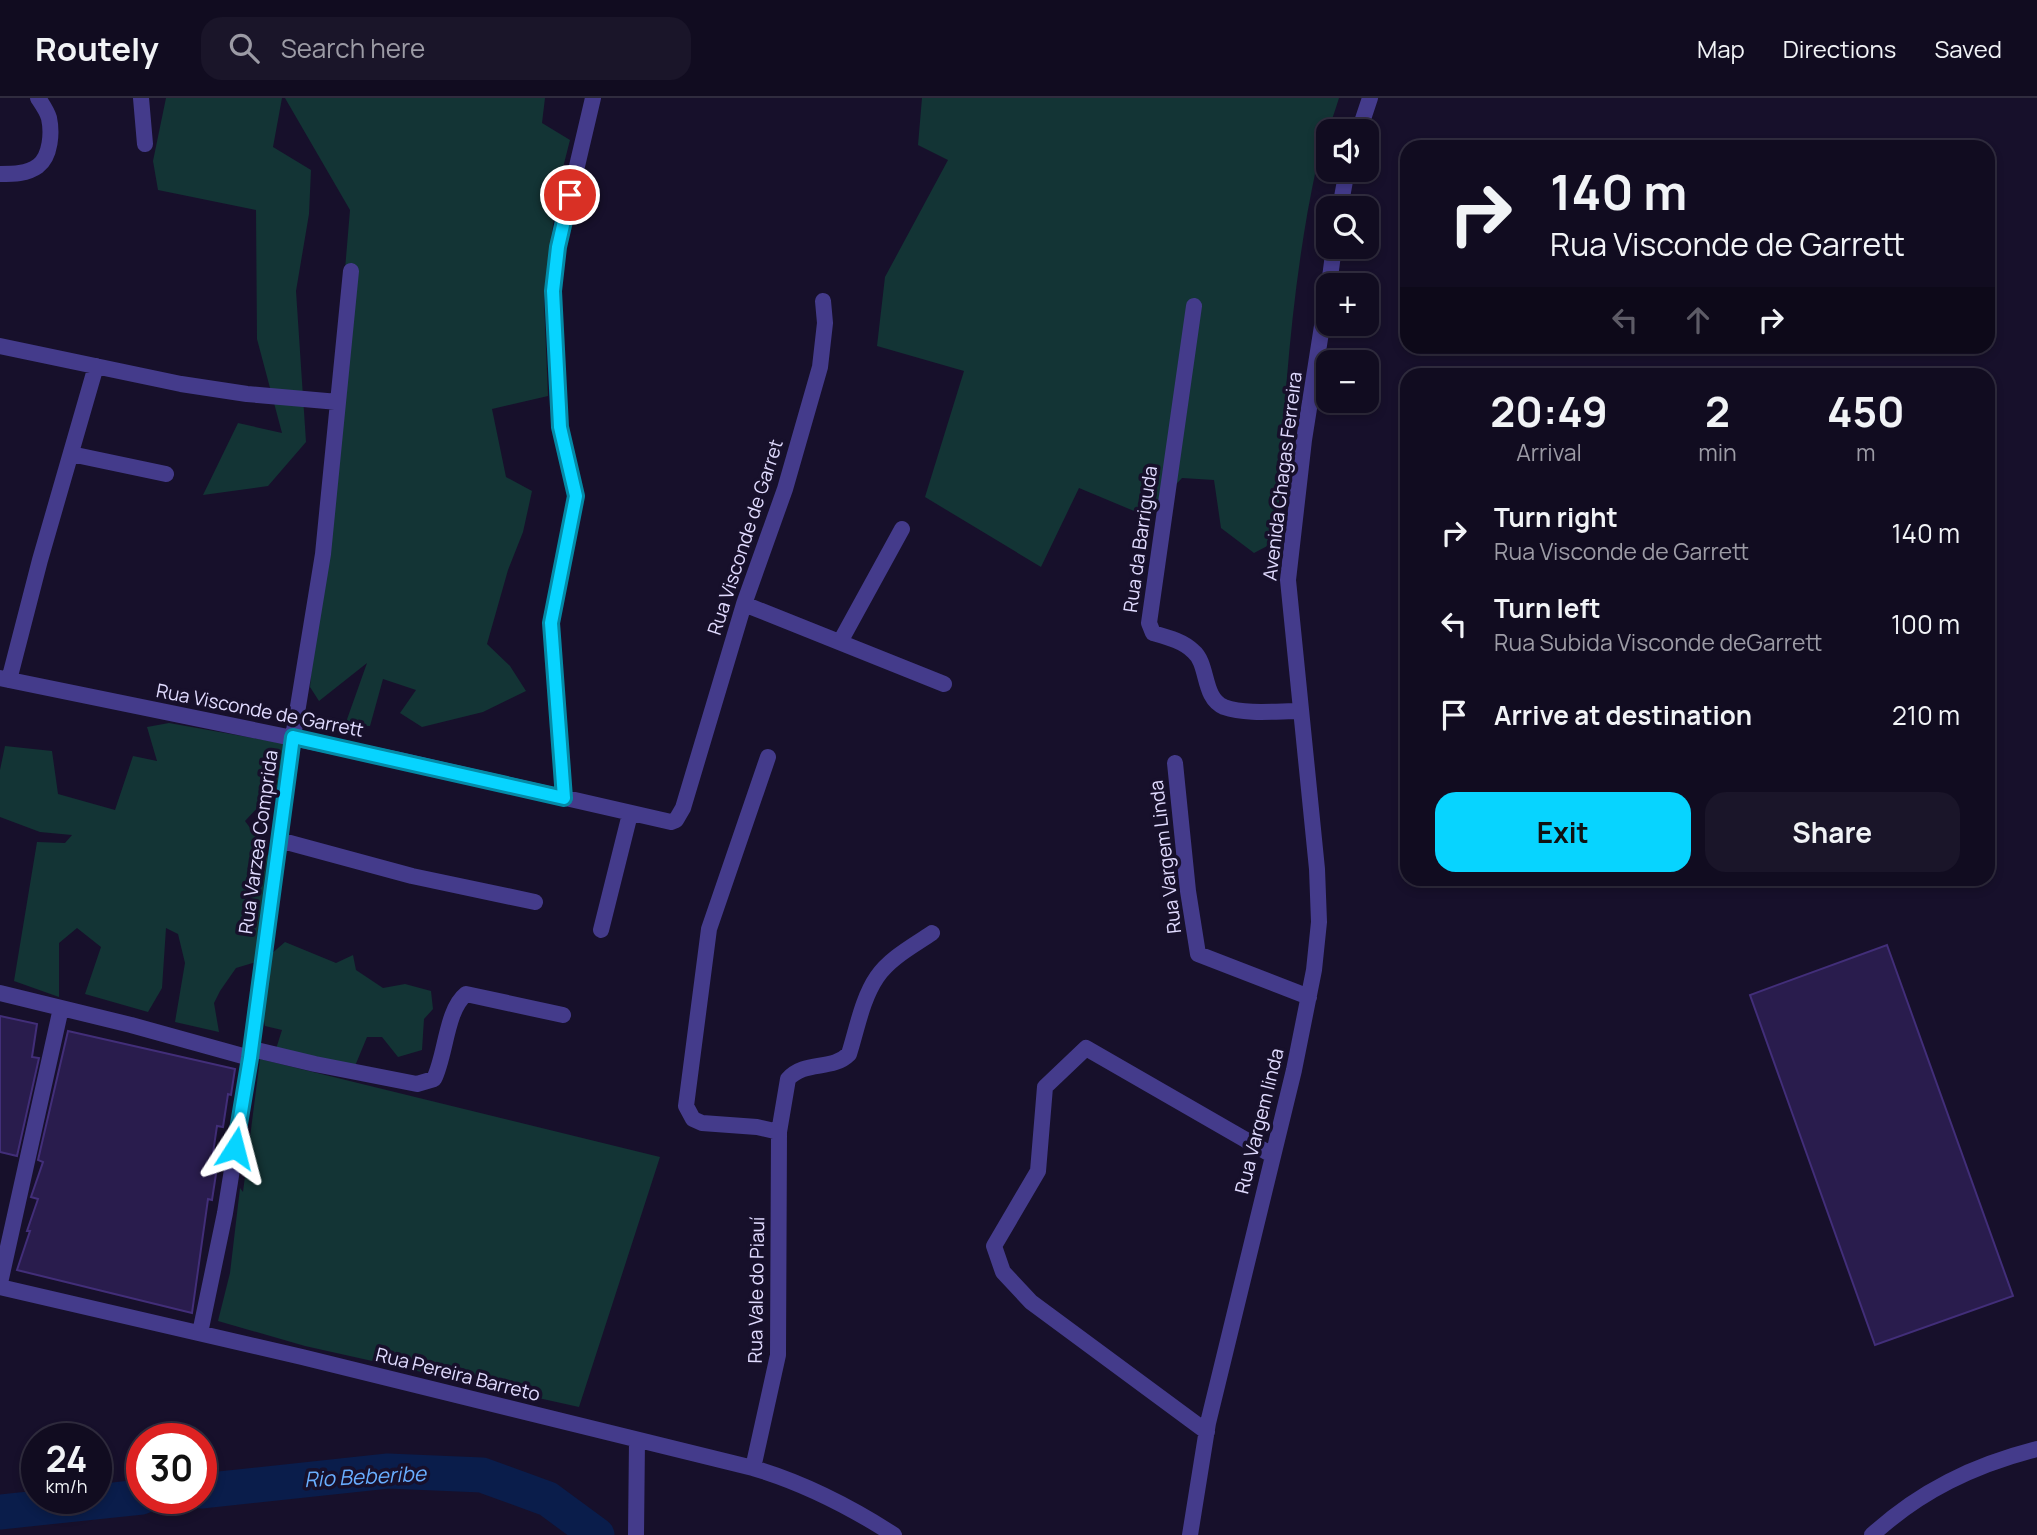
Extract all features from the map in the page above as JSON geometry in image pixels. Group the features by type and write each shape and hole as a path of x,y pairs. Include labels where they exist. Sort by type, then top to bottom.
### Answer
{"street":[{"path":"0,174 30,170 40,165 44,158 50,140 49,116 38,98"},
{"path":"141,98 145,144"},
{"path":"564,798 551,623 576,496 560,427 553,291 558,247 593,98"},
{"path":"1363,119 1370,98"},
{"name":"Rua Varzea Comprida","path":"200,1333 225,1213 251,1053 293,737 323,554 351,271"},
{"name":"Rua Visconde de Garret","path":"691,783 744,604 785,489 820,367 825,323 823,302"},
{"name":"Rua da Barriguda","path":"1194,306 1149,623 1153,633 1185,645 1196,653 1211,695 1221,706 1241,711 1301,711"},
{"name":"Avenida Chagas Ferreira","path":"1301,711 1288,580 1304,440 1321,336"},
{"path":"0,346 181,384 236,393 338,402"},
{"path":"4,679 96,366"},
{"path":"71,454 166,474"},
{"path":"840,642 902,529"},
{"path":"744,604 944,684"},
{"name":"Rua Visconde de Garrett","path":"4,679 293,737 671,822 676,820 683,808 691,783"},
{"name":"Rua Vargem linda","path":"1190,1535 1206,1432 1294,1070 1309,997 1319,922 1311,797 1301,711"},
{"path":"768,757 709,929 686,1106 693,1119 702,1123 757,1127 779,1132 788,1079 802,1068 843,1060 849,1054 867,996 877,977 891,962 932,933"},
{"name":"Rua Vargem Linda","path":"1175,763 1188,891 1198,954 1309,997"},
{"path":"601,930 630,814"},
{"path":"279,839 412,876 535,902"},
{"path":"0,993 251,1053 417,1084 434,1079 440,1068 455,1008 466,994 563,1015"},
{"path":"0,1285 61,1008"},
{"path":"1206,1432 1031,1302 1003,1272 994,1246 1038,1171 1045,1087 1086,1048 1272,1156"},
{"name":"Rua Vale do Piauí","path":"753,1468 772,1392 778,1355 779,1132"},
{"name":"Rua Pereira Barreto","path":"0,1285 753,1468 817,1490 894,1535"},
{"path":"636,1535 637,1440"},
{"path":"1872,1535 1902,1510 1961,1473 2037,1449"}],"green space":[{"path":"166,98 282,98 273,147 311,170 309,214 296,291 306,442 268,486 203,495 238,423 282,433 257,339 256,210 158,190 153,161"},
{"path":"285,98 545,98 542,123 570,140 557,191 544,300 548,396 492,409 506,477 532,491 523,532 508,570 487,644 510,666 526,691 483,712 422,727 400,713 416,690 383,679 370,726 345,725 367,663 319,701 310,687 350,210"},
{"path":"922,98 1339,98 1332,119 1316,119 1316,169 1300,261 1285,401 1277,541 1254,553 1221,528 1214,480 1182,478 1146,516 1079,488 1041,567 925,497 964,371 877,346 885,277 948,160 918,145"},
{"path":"169,723 292,745 273,801 260,805 245,821 269,858 256,962 236,968 220,991 214,1003 219,1032 175,1022 185,963 178,934 166,928 162,988 148,1012 85,994 101,947 77,928 59,943 59,997 14,981 37,842 65,843 72,835 40,832 0,817 0,770 5,746 52,751 58,794 115,810 133,756 157,761 147,727"},
{"path":"285,942 336,963 353,955 356,970 383,988 405,984 431,991 433,1009 424,1019 422,1050 398,1057 382,1037 367,1037 355,1066 276,1049 282,1030 265,1026 259,997 263,961"},
{"path":"260,1059 660,1157 579,1407 305,1346 218,1321 230,1273 240,1188 243,1192"}],"building":[{"path":"1887,945 2013,1296 1875,1345 1750,995"},
{"path":"0,1016 37,1024 32,1057 39,1058 17,1156 0,1152"},
{"path":"68,1031 235,1069 223,1127 217,1126 210,1173 216,1174 212,1200 208,1199 192,1313 17,1270 38,1199 31,1197 43,1162 38,1160"}],"waterway":[{"name":"Rio Beberibe","path":"217,1489 388,1471 482,1475 548,1499 597,1535"},
{"name":"Rio Beberibe","path":"0,1512 126,1499"}],"route":[{"path":"235,1148 250,1058 293,737 564,798 551,623 576,496 560,427 553,291 558,247 570,195"}]}
